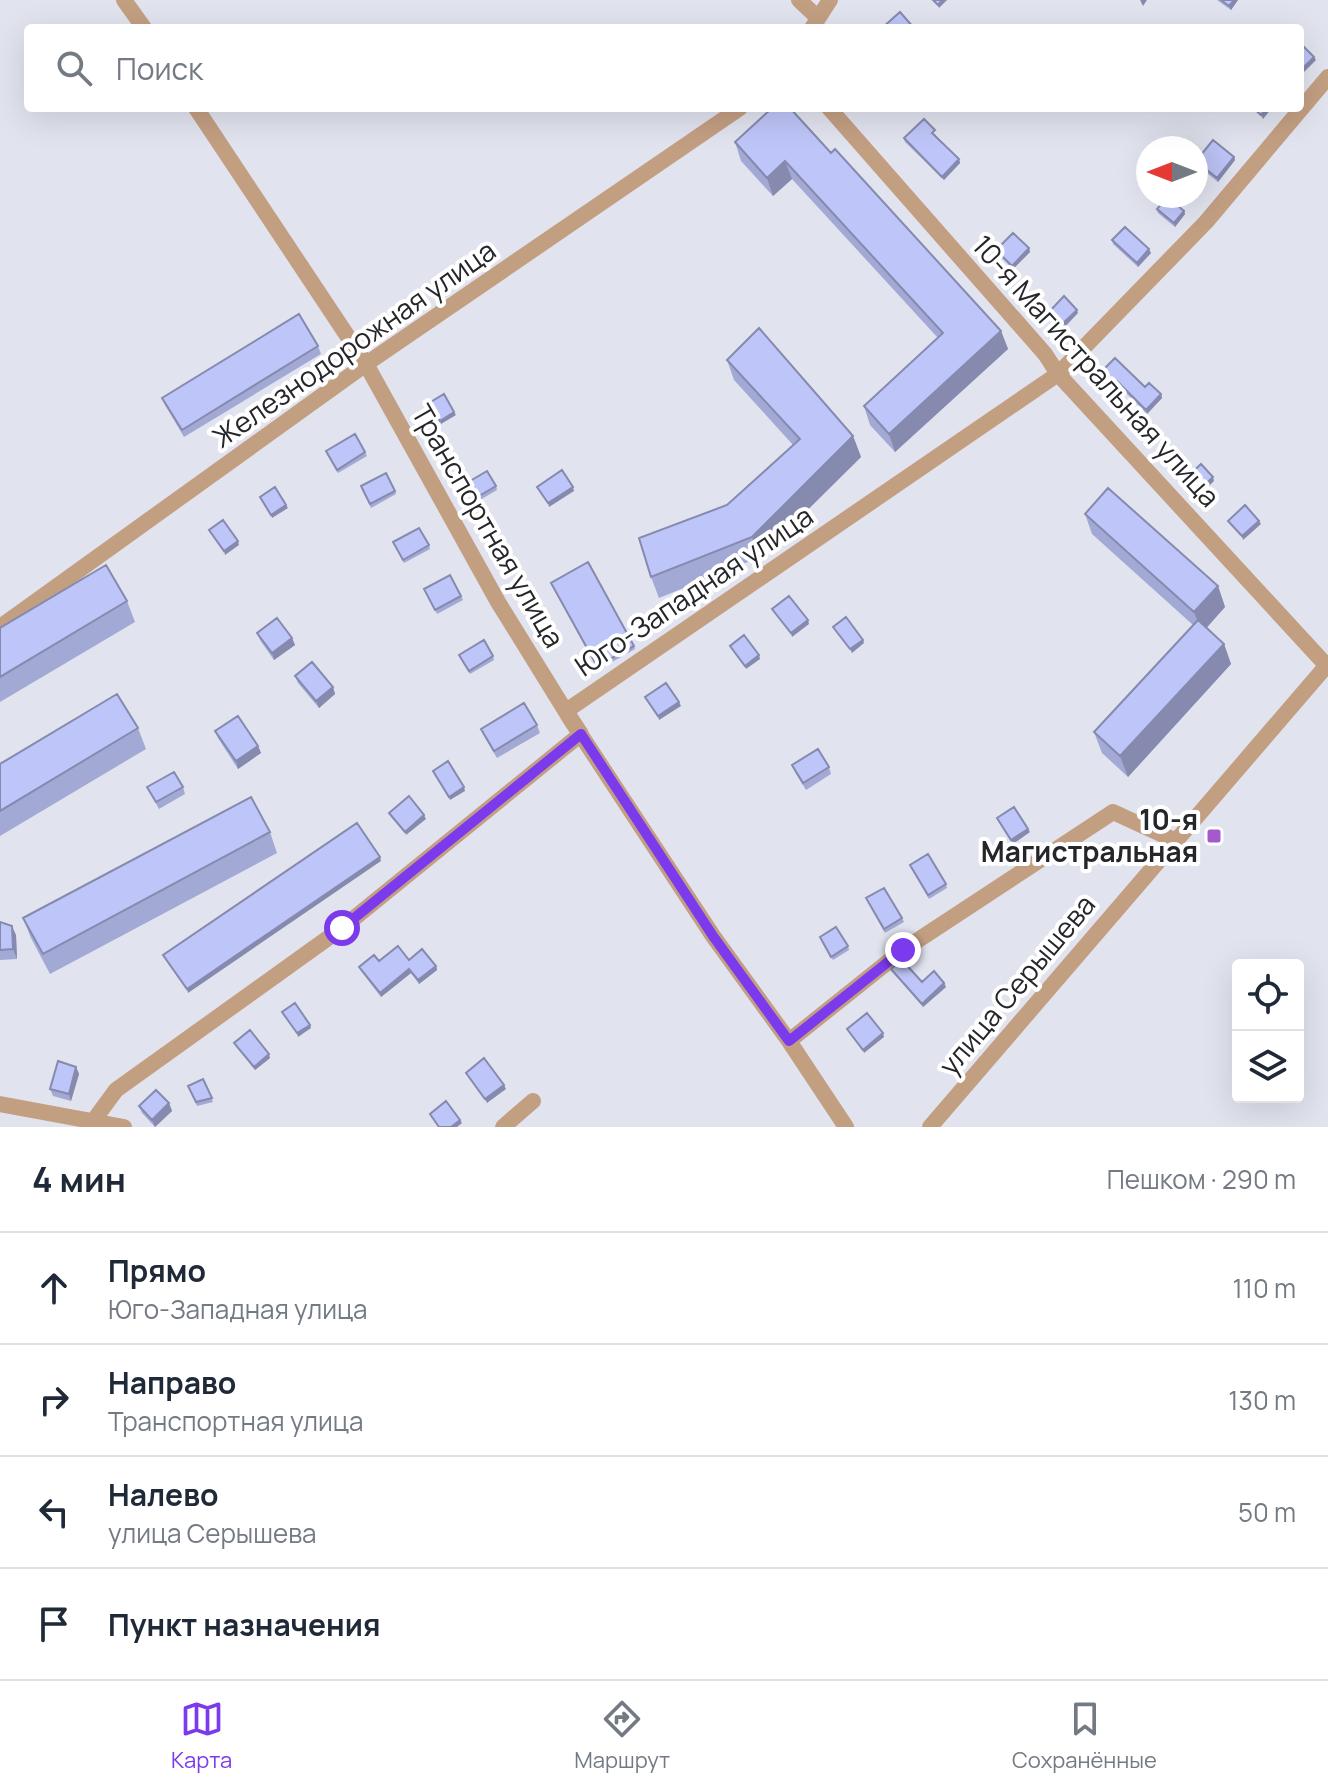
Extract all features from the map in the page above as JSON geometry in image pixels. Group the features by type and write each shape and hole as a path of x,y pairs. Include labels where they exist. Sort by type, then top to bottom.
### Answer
{"street":[{"path":"124,0 141,24"},
{"path":"799,0 814,23 830,0"},
{"name":"Юго-Западная улица","path":"1304,106 1328,77"},
{"name":"Транспортная улица","path":"199,112 366,364 498,602 566,711 713,936 846,1127"},
{"name":"Железнодорожная улица","path":"0,627 366,364 734,112"},
{"name":"10-я Магистральная улица","path":"833,112 1045,354 1058,374 1327,665"},
{"name":"Юго-Западная улица","path":"566,711 1058,374 1206,222 1299,112"},
{"name":"улица Серышева","path":"930,1127 1327,665"},
{"path":"94,1120 116,1090 342,928 581,734"},
{"path":"789,1041 903,950 1113,812 1174,840"},
{"path":"503,1127 533,1101"},
{"path":"0,1104 124,1127"}],"building":[{"path":"900,12 910,24 886,24"},
{"path":"1304,47 1314,57 1304,67"},
{"path":"768,112 794,112 831,153 835,149 1001,331 889,434 864,406 943,333 785,161 767,178 735,142"},
{"path":"924,119 935,130 932,133 959,159 942,177 904,138"},
{"path":"1213,140 1234,157 1217,178 1208,171 1208,146"},
{"path":"1180,208 1184,211 1174,223 1157,209"},
{"path":"1125,227 1149,249 1137,263 1112,240"},
{"path":"1013,233 1029,248 1012,266 996,250"},
{"path":"1064,296 1077,310 1059,327 1047,314"},
{"path":"299,314 318,346 182,430 162,398"},
{"path":"759,328 853,436 752,537 651,577 639,538 727,505 800,439 727,360"},
{"path":"1115,358 1145,387 1149,383 1161,394 1146,410 1117,381 1113,384 1101,372"},
{"path":"444,394 454,412 440,421 429,403"},
{"path":"355,434 365,452 337,470 326,451"},
{"path":"1201,464 1213,477 1196,493 1184,480"},
{"path":"562,470 573,487 548,503 537,487"},
{"path":"487,471 496,486 479,496 470,481"},
{"path":"386,473 395,491 370,504 361,486"},
{"path":"275,487 286,505 271,515 260,497"},
{"path":"1108,488 1218,586 1194,612 1085,514"},
{"path":"1245,505 1259,521 1242,536 1228,521"},
{"path":"223,520 238,541 224,551 209,530"},
{"path":"419,528 429,545 403,560 393,542"},
{"path":"588,562 634,646 597,666 551,583"},
{"path":"106,565 127,601 0,677 0,628"},
{"path":"450,575 461,596 435,610 424,589"},
{"path":"789,596 808,620 791,633 772,609"},
{"path":"846,617 863,640 850,649 833,627"},
{"path":"277,618 292,638 272,653 257,633"},
{"path":"1198,620 1224,644 1120,756 1094,732"},
{"path":"744,635 759,655 745,666 730,646"},
{"path":"484,640 493,656 469,671 459,655"},
{"path":"312,662 333,687 316,701 295,676"},
{"path":"666,683 679,702 658,716 645,697"},
{"path":"117,694 138,728 0,811 0,764"},
{"path":"524,703 537,725 494,751 481,729"},
{"path":"238,716 258,746 236,761 215,731"},
{"path":"818,749 829,767 803,783 792,765"},
{"path":"448,761 464,787 449,797 433,771"},
{"path":"174,772 183,787 156,802 147,787"},
{"path":"409,796 424,815 405,832 389,813"},
{"path":"251,797 270,832 43,954 23,918"},
{"path":"1014,807 1028,829 1011,840 997,818"},
{"path":"357,823 380,857 187,989 163,955"},
{"path":"928,854 946,884 928,895 910,865"},
{"path":"884,888 902,918 884,929 866,898"},
{"path":"0,922 12,926 13,949 0,950"},
{"path":"836,927 848,946 831,957 820,937"},
{"path":"398,946 409,960 422,949 436,966 418,980 409,969 380,993 359,967 374,955 379,961"},
{"path":"902,960 922,982 934,971 944,983 922,1004 891,969"},
{"path":"295,1003 310,1025 297,1033 282,1012"},
{"path":"867,1013 883,1033 863,1050 847,1029"},
{"path":"250,1030 269,1054 254,1067 234,1043"},
{"path":"484,1058 504,1085 485,1099 466,1073"},
{"path":"58,1061 76,1067 69,1094 50,1089"},
{"path":"203,1079 212,1098 196,1102 188,1086"},
{"path":"156,1090 169,1103 152,1120 139,1106"},
{"path":"446,1101 460,1120 451,1127 439,1127 430,1114"}],"place":[{"name":"10-я Магистральная","path":"1214,836"}],"route":[{"path":"342,928 581,734 713,936 789,1041 903,950"}]}
